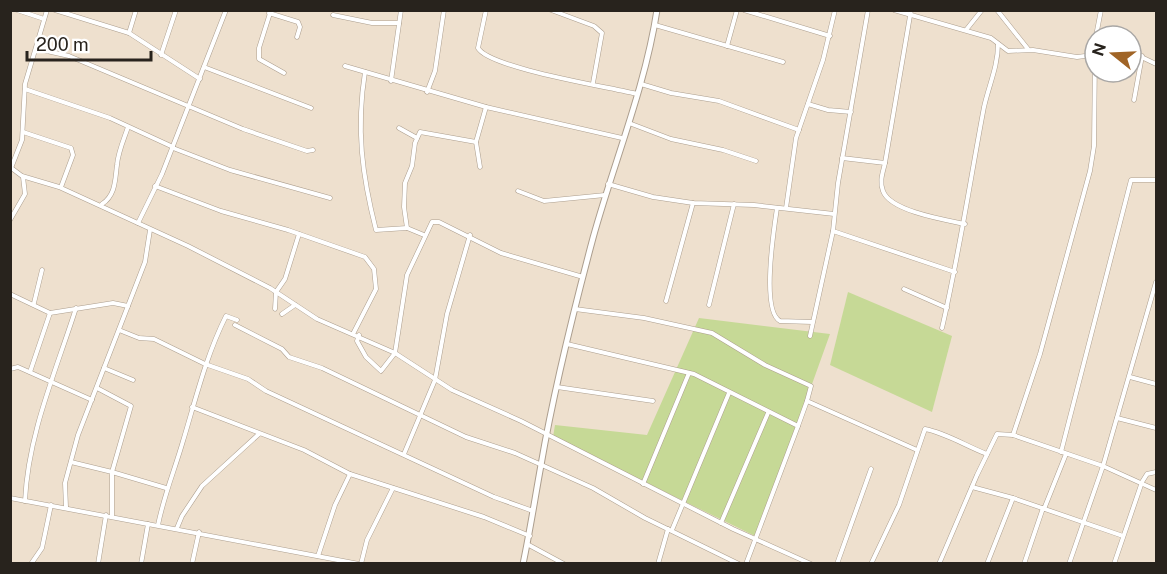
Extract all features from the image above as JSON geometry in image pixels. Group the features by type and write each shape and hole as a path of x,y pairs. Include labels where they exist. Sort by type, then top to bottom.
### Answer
{"street":[{"path":"17,10 44,19"},
{"path":"48,10 25,89 23,132 16,160 11,167 22,176 61,187 188,246 342,330 354,332 395,353 435,380 721,523 811,564"},
{"path":"55,10 88,18 129,33 200,79"},
{"path":"88,18 90,10"},
{"path":"129,33 136,10"},
{"path":"161,55 177,10"},
{"path":"138,223 173,147 226,10"},
{"path":"391,81 401,10"},
{"path":"427,92 435,71 444,10"},
{"path":"486,10 478,48 484,56 527,70 637,94"},
{"path":"551,10 594,26 602,33 593,83"},
{"path":"523,564 531,536 533,511 547,434 575,309 608,184 650,57 657,10"},
{"path":"727,46 737,10"},
{"path":"744,10 830,36"},
{"path":"786,208 787,185 799,130 830,36 836,10"},
{"path":"810,336 833,231 842,158 868,10"},
{"path":"894,10 911,13 991,38 1008,51"},
{"path":"966,30 982,10"},
{"path":"997,10 1029,50"},
{"path":"284,74 259,59 259,48 270,12 298,22 300,27 297,37"},
{"path":"911,13 881,181 882,190 895,205 965,225"},
{"path":"333,15 372,23 399,23"},
{"path":"655,25 783,62"},
{"path":"942,328 965,225 985,105 998,59 998,44"},
{"path":"38,49 69,56 243,129 307,151 313,150"},
{"path":"998,59 1008,51 1029,50 1083,57"},
{"path":"345,66 427,92 622,138"},
{"path":"204,67 311,108"},
{"path":"365,72 359,132 367,195 376,230 407,228 424,235"},
{"path":"640,84 671,93 719,101 799,130"},
{"path":"1013,435 1040,354 1090,171 1094,146 1094,84"},
{"path":"1134,100 1137,84"},
{"path":"25,89 128,127 230,170 305,194 330,198"},
{"path":"808,104 828,110 851,112"},
{"path":"480,167 476,142 486,107"},
{"path":"628,123 671,140 723,150 756,161"},
{"path":"101,204 109,198 118,176 117,165 128,127"},
{"path":"399,128 417,138"},
{"path":"23,132 71,148 73,155 61,187"},
{"path":"407,228 404,207 405,183 412,166 420,132 476,142"},
{"path":"842,158 885,163"},
{"path":"10,220 25,194 22,176"},
{"path":"1061,452 1084,374 1131,180 1156,180"},
{"path":"608,184 653,197 693,203 786,208 834,214"},
{"path":"155,186 221,211 299,234 369,260 376,281 376,289 354,332"},
{"path":"518,191 544,201 605,195"},
{"path":"666,301 693,203"},
{"path":"709,305 734,204"},
{"path":"777,208 771,251 772,311 780,321 812,322"},
{"path":"359,335 357,341 366,357 381,371 395,353 407,275 432,222 439,222 470,235 501,253 583,277"},
{"path":"66,507 65,483 71,462 92,400 145,262 150,230"},
{"path":"833,231 955,272"},
{"path":"275,309 276,292 285,279 299,234"},
{"path":"404,454 435,380 445,322 470,235"},
{"path":"34,303 42,270"},
{"path":"1070,564 1086,523 1156,282"},
{"path":"904,289 947,308"},
{"path":"10,294 50,312 113,303 128,306"},
{"path":"282,314 295,305"},
{"path":"25,501 31,452 76,308"},
{"path":"575,309 644,318 712,333 765,365 811,386 747,564"},
{"path":"30,372 50,312"},
{"path":"158,525 166,488 192,407 200,390 206,364 226,316 282,349 289,357 322,368 466,437 541,464 593,488 739,564"},
{"path":"118,330 139,338 154,339 206,364 248,380 266,392 494,497 533,511"},
{"path":"567,344 689,373 798,426"},
{"path":"10,369 15,366 92,400"},
{"path":"104,368 133,380"},
{"path":"643,484 689,373"},
{"path":"1130,377 1156,384"},
{"path":"97,387 131,406 112,472 112,516"},
{"path":"557,387 653,401"},
{"path":"658,564 670,529 684,504 729,393"},
{"path":"807,401 917,450"},
{"path":"192,407 304,450 350,474 484,517 531,536"},
{"path":"721,523 768,413"},
{"path":"1118,418 1156,428"},
{"path":"871,564 899,505 925,429 947,435 963,445 987,454"},
{"path":"177,528 182,516 202,486 259,434"},
{"path":"939,564 998,434 1013,435 1103,466 1156,490"},
{"path":"1024,564 1066,454"},
{"path":"71,462 166,488"},
{"path":"837,564 871,469"},
{"path":"1114,564 1142,482 1147,474 1156,472"},
{"path":"318,556 335,505 350,474"},
{"path":"972,487 1044,508 1123,536"},
{"path":"10,498 360,564 367,540 393,488"},
{"path":"987,564 1013,498"},
{"path":"31,564 42,548 51,505"},
{"path":"98,564 106,515"},
{"path":"141,564 148,524"},
{"path":"192,564 199,532"},
{"path":"527,544 564,564"}],"green space":[{"path":"848,292 952,336 932,412 830,365"},
{"path":"699,318 830,334 757,537 553,437 555,425 647,435"}]}
